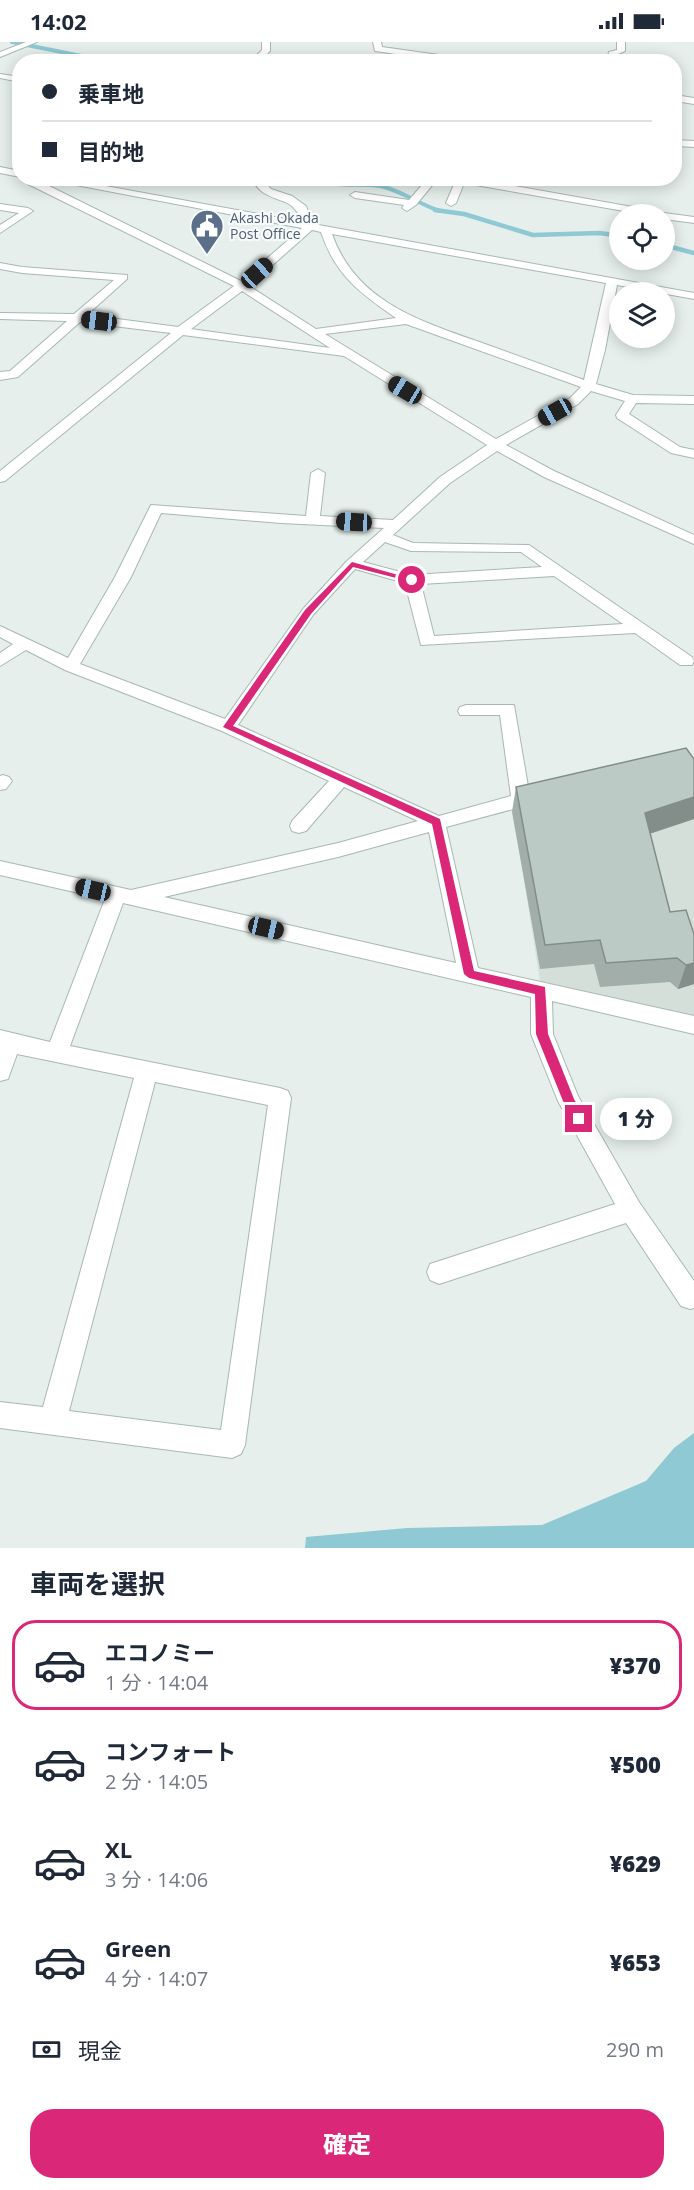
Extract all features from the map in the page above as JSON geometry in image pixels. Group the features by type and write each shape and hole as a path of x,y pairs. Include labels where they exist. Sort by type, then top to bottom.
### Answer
{"street":[{"path":"0,55 33,42"},
{"path":"377,42 378,49 414,54"},
{"path":"612,54 621,51 621,42"},
{"path":"243,51 266,46"},
{"path":"39,186 242,286 496,446 549,474 694,540"},
{"path":"86,186 612,282"},
{"path":"263,186 268,191 288,198 302,208 309,227"},
{"path":"356,195 410,206 427,186"},
{"path":"451,203 455,186"},
{"path":"504,186 609,205"},
{"path":"0,207 28,212 0,230"},
{"path":"675,217 694,220"},
{"path":"0,478 182,331 242,286 309,227"},
{"path":"326,230 334,254 357,282 367,293 407,320 589,386 632,399 694,400"},
{"path":"0,266 22,270 123,277 14,374 0,375"},
{"path":"675,294 694,297"},
{"path":"228,727 308,612 352,564 445,480 496,446 574,401 589,386 599,350 609,298"},
{"path":"0,316 76,318 182,331 279,347 347,353"},
{"path":"317,332 407,320"},
{"path":"632,399 622,416 676,450 694,454"},
{"path":"313,520 318,473"},
{"path":"71,666 123,577 156,508 396,525"},
{"path":"383,536 411,547 524,548 686,661"},
{"path":"352,564 412,580 557,571"},
{"path":"412,580 427,641 639,628"},
{"path":"0,630 71,666 228,727 436,822"},
{"path":"0,661 25,643"},
{"path":"466,711 508,709 521,800"},
{"path":"299,826 342,778"},
{"path":"123,897 338,850 554,792"},
{"path":"436,822 469,974"},
{"path":"0,868 694,1025"},
{"path":"57,1051 123,897"},
{"path":"541,990 542,1034 569,1101 631,1210 690,1297"},
{"path":"0,1072 5,1041 280,1098 232,1445 0,1415"},
{"path":"53,1422 147,1070"},
{"path":"439,1272 631,1210"}],"shaded area":[{"path":"694,769 694,1016 540,981 513,810"}],"water":[{"path":"694,1433 694,1548 305,1548 306,1537 407,1528 542,1525 646,1481 674,1448"}],"building":[{"path":"686,748 694,759 694,797 645,813 670,912 686,910 694,934 694,963 686,965 677,958 606,963 600,940 545,945 516,787"}],"waterway":[{"path":"12,42 71,54"},
{"path":"380,186 439,211"},
{"path":"439,211 464,214 533,235 609,234"},
{"path":"675,248 694,253"}],"place":[{"name":"Akashi Okada Post Office","path":"207,255"}],"route":[{"path":"412,580 352,564 308,612 228,727 436,822 469,974 541,990 542,1034 569,1101 579,1119"}]}
